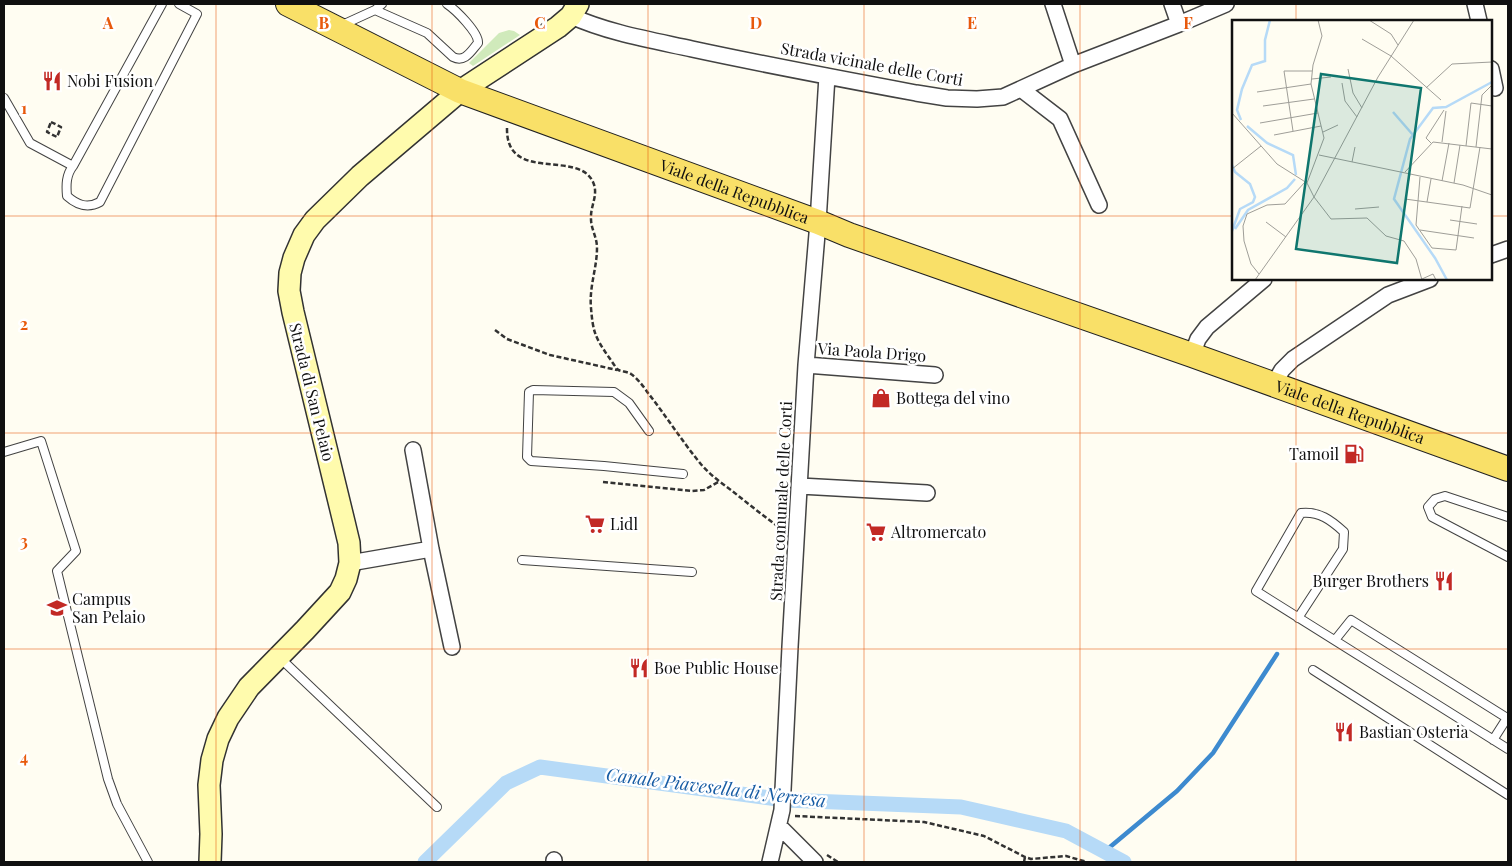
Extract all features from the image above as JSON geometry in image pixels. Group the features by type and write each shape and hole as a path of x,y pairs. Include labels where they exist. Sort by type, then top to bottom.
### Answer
{"main road":[{"name":"Viale della Repubblica","path":"288,4 460,91 849,235 1192,354 1508,469"}],"street":[{"path":"1053,4 1073,66"},
{"path":"1172,4 1179,24"},
{"name":"Strada vicinale delle Corti","path":"574,10 587,23 611,31 827,76 947,98 977,99 1003,97 1073,66 1226,4"},
{"path":"1475,4 1479,20"},
{"name":"Strada di San Pelaio","path":"210,862 209,785 212,760 218,739 228,718 249,687 340,592 350,563 349,543 289,291 292,266 304,235 315,220 360,176 460,91 558,27 574,10"},
{"path":"1492,74 1495,88"},
{"name":"Strada comunale delle Corti","path":"770,862 779,826 789,813 784,783 790,637 806,365 818,222 827,76"},
{"path":"1021,89 1060,119 1099,204"},
{"path":"1492,255 1508,249"},
{"path":"1192,354 1198,339 1207,327 1263,280"},
{"path":"1274,384 1282,370 1301,353 1388,295 1427,280"},
{"name":"Via Paola Drigo","path":"806,365 935,375"},
{"path":"413,450 431,549 452,647"},
{"path":"800,486 927,493"},
{"path":"350,563 431,549"},
{"path":"779,826 815,862"}],"lane":[{"path":"162,4 70,170 66,181 68,196 75,203 82,206 93,206 100,202 198,14 179,4"},
{"path":"335,28 376,10 382,4"},
{"path":"376,10 426,33 453,58 458,60 464,59 478,44 479,40 453,8 447,4"},
{"path":"4,98 30,143 73,166"},
{"path":"649,431 629,403 614,392 533,390 529,392 527,457 531,461 683,474"},
{"path":"4,452 41,441 76,551 57,570 108,779 117,804 148,862"},
{"path":"1508,517 1445,496 1435,499 1428,507 1432,517 1508,557"},
{"path":"1298,618 1343,550 1344,532 1330,519 1311,512 1301,513 1256,591 1298,618 1508,749"},
{"path":"522,560 692,572"},
{"path":"1335,640 1351,620 1507,718 1493,740"},
{"path":"279,656 437,808"},
{"path":"1313,670 1508,795"}],"path":[{"path":"51,122 61,128 57,137 47,132 51,122"},
{"path":"507,126 506,133 512,148 522,158 543,164 565,165 584,172 594,183 595,199 590,219 596,235 597,251 590,296 594,332 596,339 618,370"},
{"path":"495,330 507,339 550,355 631,374 648,393 700,464 776,525 783,536"},
{"path":"603,482 692,491 704,490 720,481"},
{"path":"789,813 924,822 984,836 1031,859 1066,856 1087,862"},
{"path":"1024,862 1025,857"}],"green space":[{"path":"509,30 520,35 473,66 469,63 499,33"}],"waterway":[{"path":"1104,852 1177,791 1213,753 1277,654"},
{"name":"Canale Piavesella di Nervesa","path":"425,862 506,783 540,767 785,800 961,807 1066,831 1124,862"}],"place":[{"name":"Nobi Fusion","path":"52,81"},
{"name":"Bottega del vino","path":"881,398"},
{"name":"Tamoil","path":"1354,454"},
{"name":"Lidl","path":"595,524"},
{"name":"Altromercato","path":"876,532"},
{"name":"Burger Brothers","path":"1444,581"},
{"name":"Campus San Pelaio","path":"57,608"},
{"name":"Boe Public House","path":"639,668"},
{"name":"Bastian Osteria","path":"1344,732"}]}
